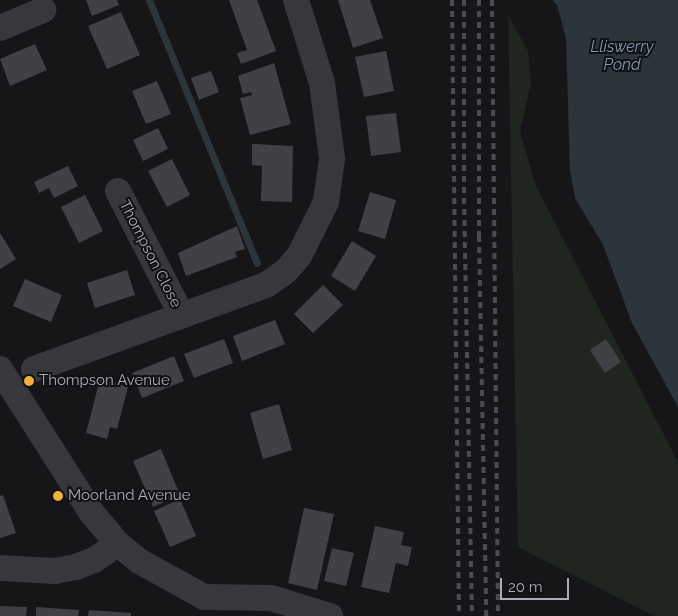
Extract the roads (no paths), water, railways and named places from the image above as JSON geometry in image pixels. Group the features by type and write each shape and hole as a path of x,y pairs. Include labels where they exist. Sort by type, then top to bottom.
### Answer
{"street":[{"path":"34,369 266,286 286,271 307,244 326,202 332,158 329,121 315,52 296,0"},
{"path":"0,28 43,10"},
{"name":"Thompson Close","path":"118,191 182,316"},
{"path":"0,369 69,481 118,544 162,576 204,597 229,616"},
{"path":"0,568 55,570 76,567 94,560 118,544"},
{"path":"204,597 271,598 330,616"}],"water":[{"name":"Lliswerry Pond","path":"552,0 678,0 678,407 632,323 603,245 575,198 570,171 566,38 557,5"}],"waterway":[{"path":"149,0 257,263"}],"railway":[{"path":"452,0 459,616"},
{"path":"464,0 464,198 472,616"},
{"path":"479,0 479,236 486,616"},
{"path":"492,0 498,616"}],"place":[{"name":"Thompson Avenue","path":"29,381"},
{"name":"Moorland Avenue","path":"58,496"}]}
